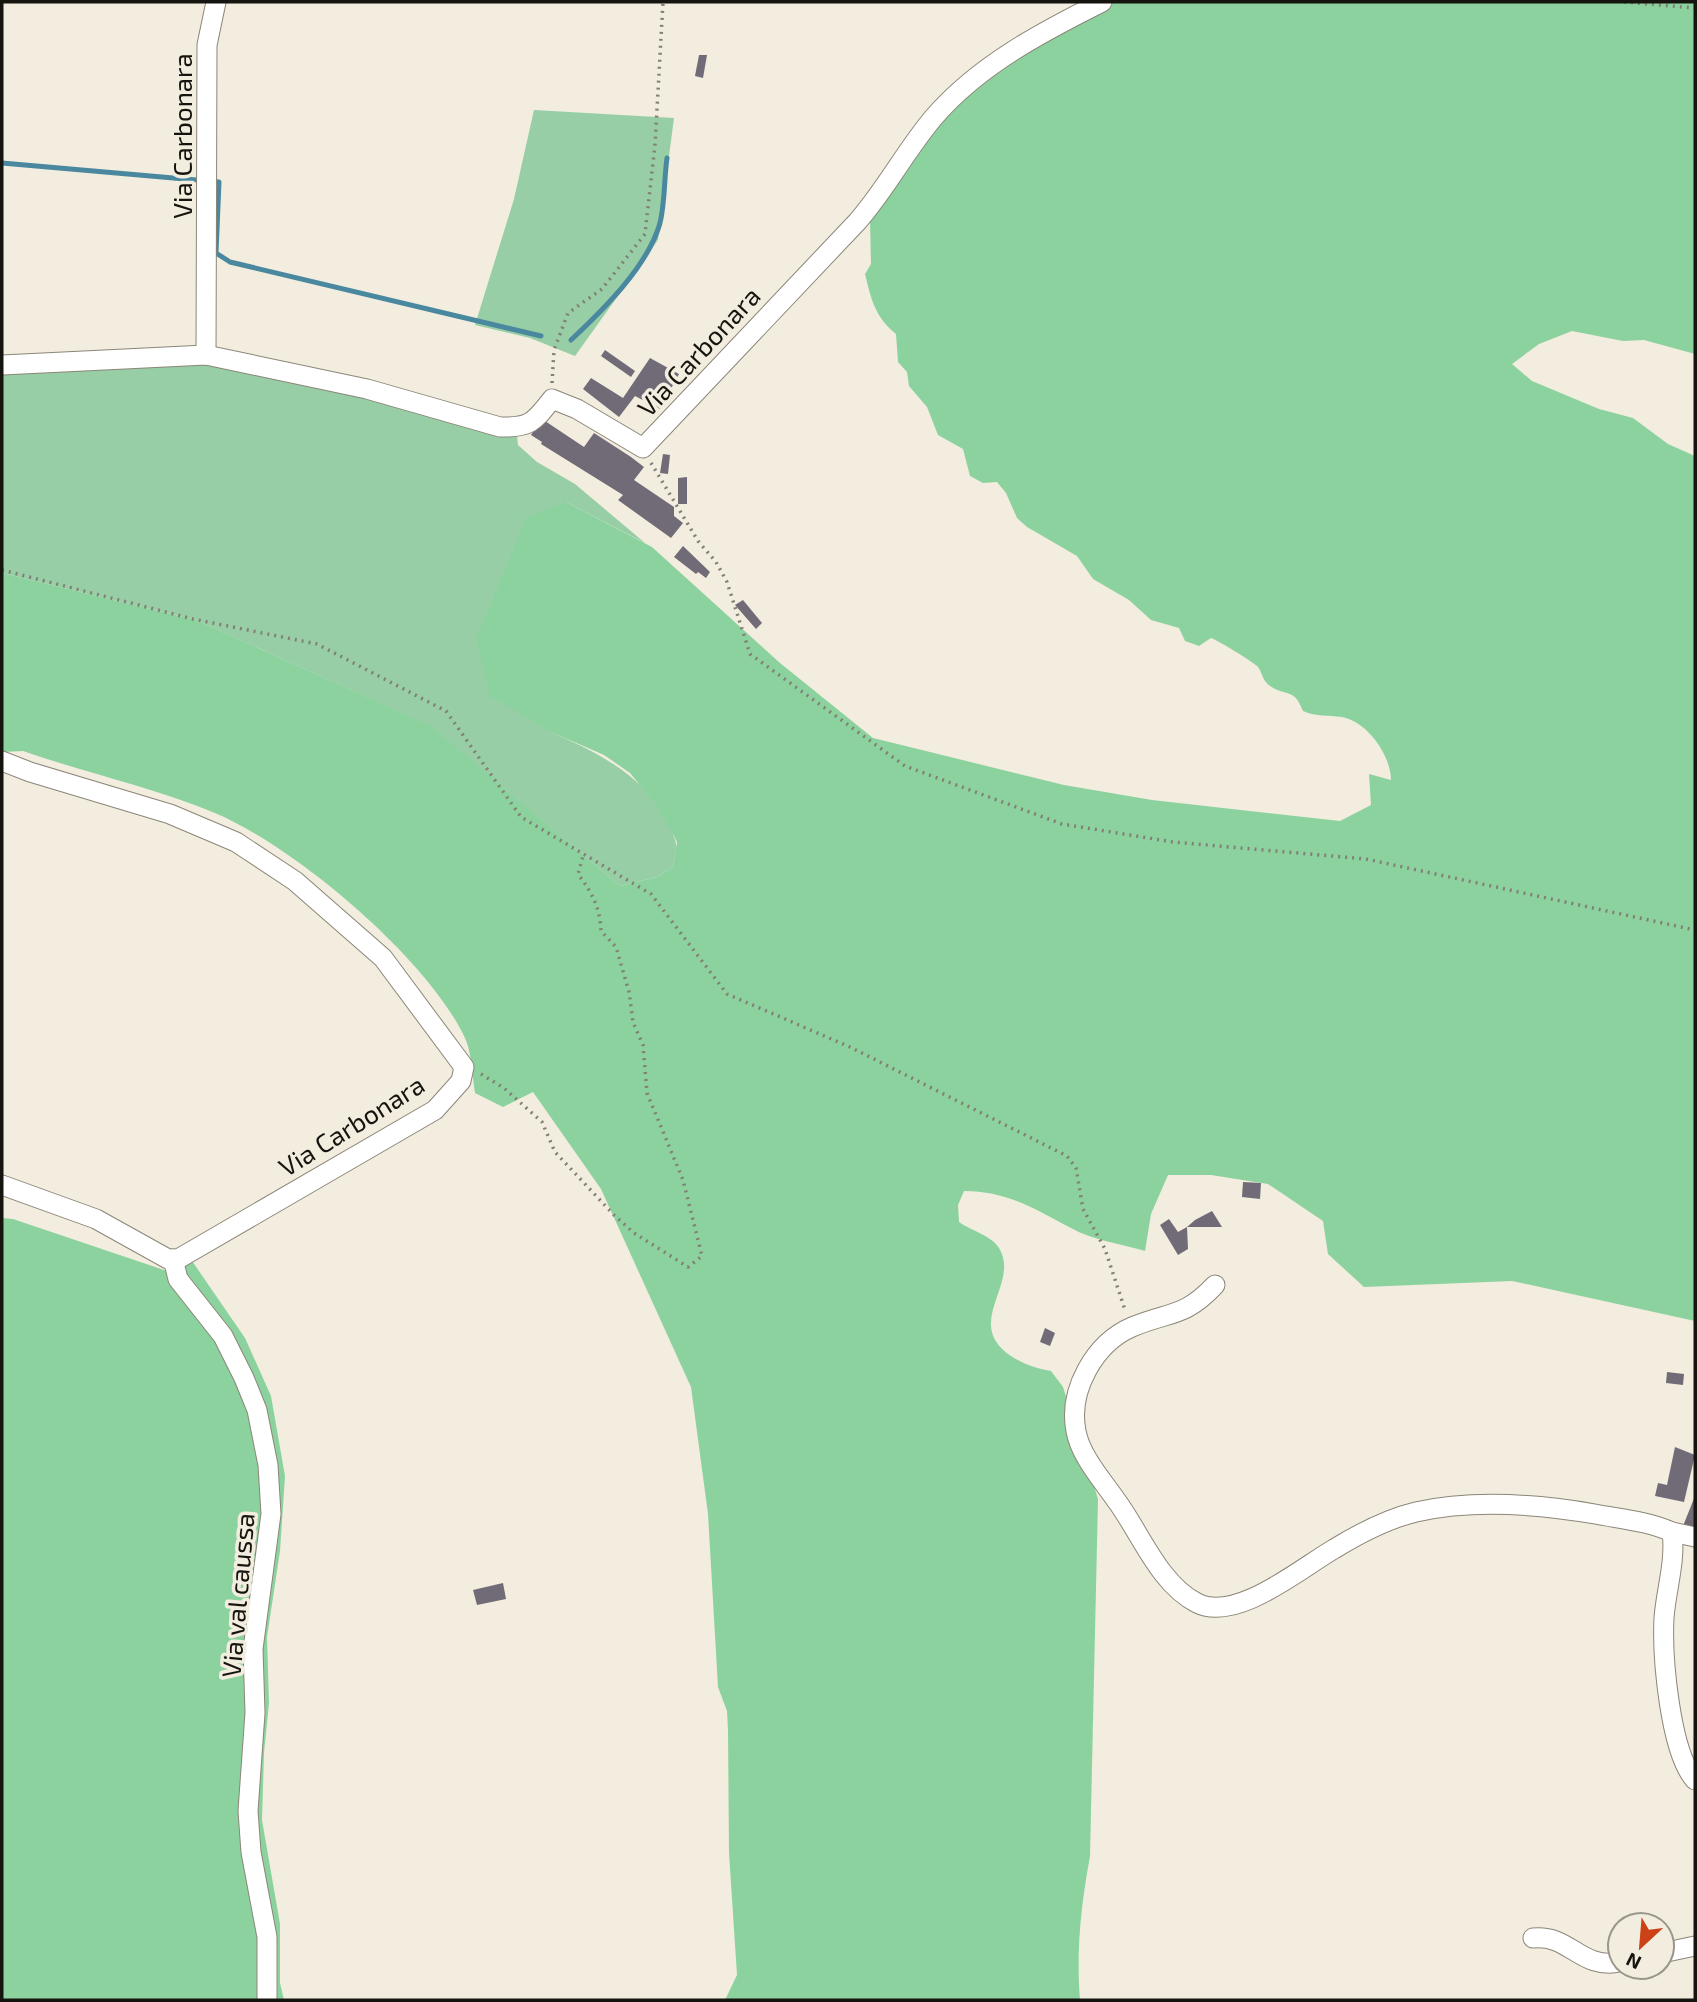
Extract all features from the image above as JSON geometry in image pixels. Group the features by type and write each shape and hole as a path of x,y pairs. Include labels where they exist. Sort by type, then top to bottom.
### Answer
{"street":[{"name":"Via Carbonara","path":"206,355 206,45 216,2"},
{"name":"Via Carbonara","path":"552,399 577,410 643,448 858,222 878,198 933,118 949,102 989,66 1102,2"},
{"path":"2,365 206,355 367,389 499,427 521,428 533,422 552,399"},
{"path":"2,761 170,814 236,842 295,881 383,958 464,1067"},
{"name":"Via Carbonara","path":"173,1259 193,1252 435,1110 461,1082 464,1067"},
{"path":"2,1185 96,1219 173,1259"},
{"name":"Via val caussa","path":"173,1259 178,1279 223,1336 244,1378 257,1410 268,1465 271,1514 253,1649 255,1713 248,1811 251,1852 267,1937 267,2000"},
{"path":"1215,1285 1184,1311 1130,1328 1113,1338 1096,1356 1077,1390 1076,1432 1089,1460 1167,1577 1197,1603 1220,1608 1241,1603 1368,1530 1417,1512 1469,1506 1551,1505 1654,1524 1672,1532 1695,1537"},
{"path":"1672,1532 1674,1546 1664,1618 1664,1646 1675,1735 1682,1762 1695,1780"},
{"path":"1533,1938 1553,1938 1588,1961 1606,1963"},
{"path":"1676,1950 1695,1947"}],"path":[{"path":"552,399 554,350 568,313 602,289 645,234 655,145 659,29 663,2"},
{"path":"1624,2 1695,8"},
{"path":"643,448 698,541 716,562 727,582 750,654 905,766 1062,824 1173,842 1366,859 1537,899 1695,930"},
{"path":"2,570 193,619 317,645 446,711 521,817 651,894 727,994 862,1053 1067,1156 1076,1168 1083,1209 1105,1249 1130,1328"},
{"path":"464,1067 504,1088 542,1122 555,1152 634,1233 688,1267 702,1256 683,1180 647,1093 643,1045 633,1022 629,992 616,947 601,931 600,914 594,895 578,874 583,856"}],"green space":[{"path":"1101,2 1695,2 1695,354 1644,340 1623,341 1572,331 1539,344 1512,364 1532,381 1599,409 1633,418 1668,444 1695,456 1695,1321 1512,1281 1364,1287 1328,1254 1323,1221 1268,1184 1211,1175 1168,1175 1151,1214 1145,1251 1088,1236 1007,1198 964,1191 958,1205 959,1222 996,1244 1004,1262 991,1317 997,1343 1021,1362 1051,1371 1063,1387 1098,1499 1090,1856 1080,1928 1080,2000 725,2000 737,1975 729,1853 727,1711 718,1687 708,1514 691,1387 601,1189 533,1092 503,1107 475,1093 467,1042 446,1005 390,940 319,878 282,851 215,813 167,795 23,751 2,752 2,573 196,620 431,726 620,886 657,877 673,867 677,842 658,807 630,773 604,755 551,732 490,696 476,639 527,517 566,502 652,547 780,663 873,738 1064,785 1152,800 1340,821 1371,805 1369,774 1391,780 1390,771 1376,741 1361,726 1342,717 1303,711 1293,695 1270,686 1258,667 1235,651 1211,638 1199,646 1185,641 1179,628 1151,620 1129,600 1093,579 1077,556 1027,527 1017,518 1006,493 997,482 983,483 970,476 963,449 938,435 927,407 909,386 907,372 898,362 896,334 883,321 872,299 865,274 871,264 870,220 898,159 960,99"},
{"path":"534,110 674,118 658,240 575,356 530,338 475,325 514,199"},
{"path":"168,357 516,427 518,445 537,462 575,484 645,543 566,502 551,732 590,750 625,772 655,801 676,843 673,867 657,877 620,886 430,726 196,620 2,573 2,364"},
{"path":"2,1218 13,1219 167,1271 190,1258 245,1338 271,1396 285,1476 280,1551 267,1637 269,1703 262,1820 280,1924 280,1983 284,2000 2,2000"}],"building":[{"path":"699,55 707,55 703,78 695,76"},
{"path":"605,350 635,371 631,377 601,356"},
{"path":"650,358 679,374 660,409 635,396 619,417 583,389 591,378 623,398"},
{"path":"542,419 584,447 594,433 644,467 634,480 674,507 674,516 683,523 671,538 618,500 623,495 531,435"},
{"path":"663,454 670,455 668,474 660,473"},
{"path":"687,477 687,504 678,504 678,478"},
{"path":"683,546 710,572 706,578 698,572 696,574 674,557"},
{"path":"743,600 762,623 756,629 735,605"},
{"path":"1243,1182 1261,1183 1260,1199 1242,1197"},
{"path":"1212,1211 1222,1227 1187,1227 1195,1220"},
{"path":"1169,1219 1178,1232 1187,1227 1188,1249 1178,1255 1160,1225"},
{"path":"1045,1328 1055,1333 1050,1346 1040,1342"},
{"path":"1667,1372 1684,1374 1683,1385 1666,1383"},
{"path":"1675,1447 1695,1455 1684,1502 1655,1496 1658,1483 1667,1485"},
{"path":"1695,1496 1695,1530 1683,1526"},
{"path":"503,1583 506,1599 477,1605 473,1590"}],"waterway":[{"path":"571,340 623,286 646,255 662,215 667,158"},
{"path":"2,163 219,182 216,253 230,262 541,336"}]}
